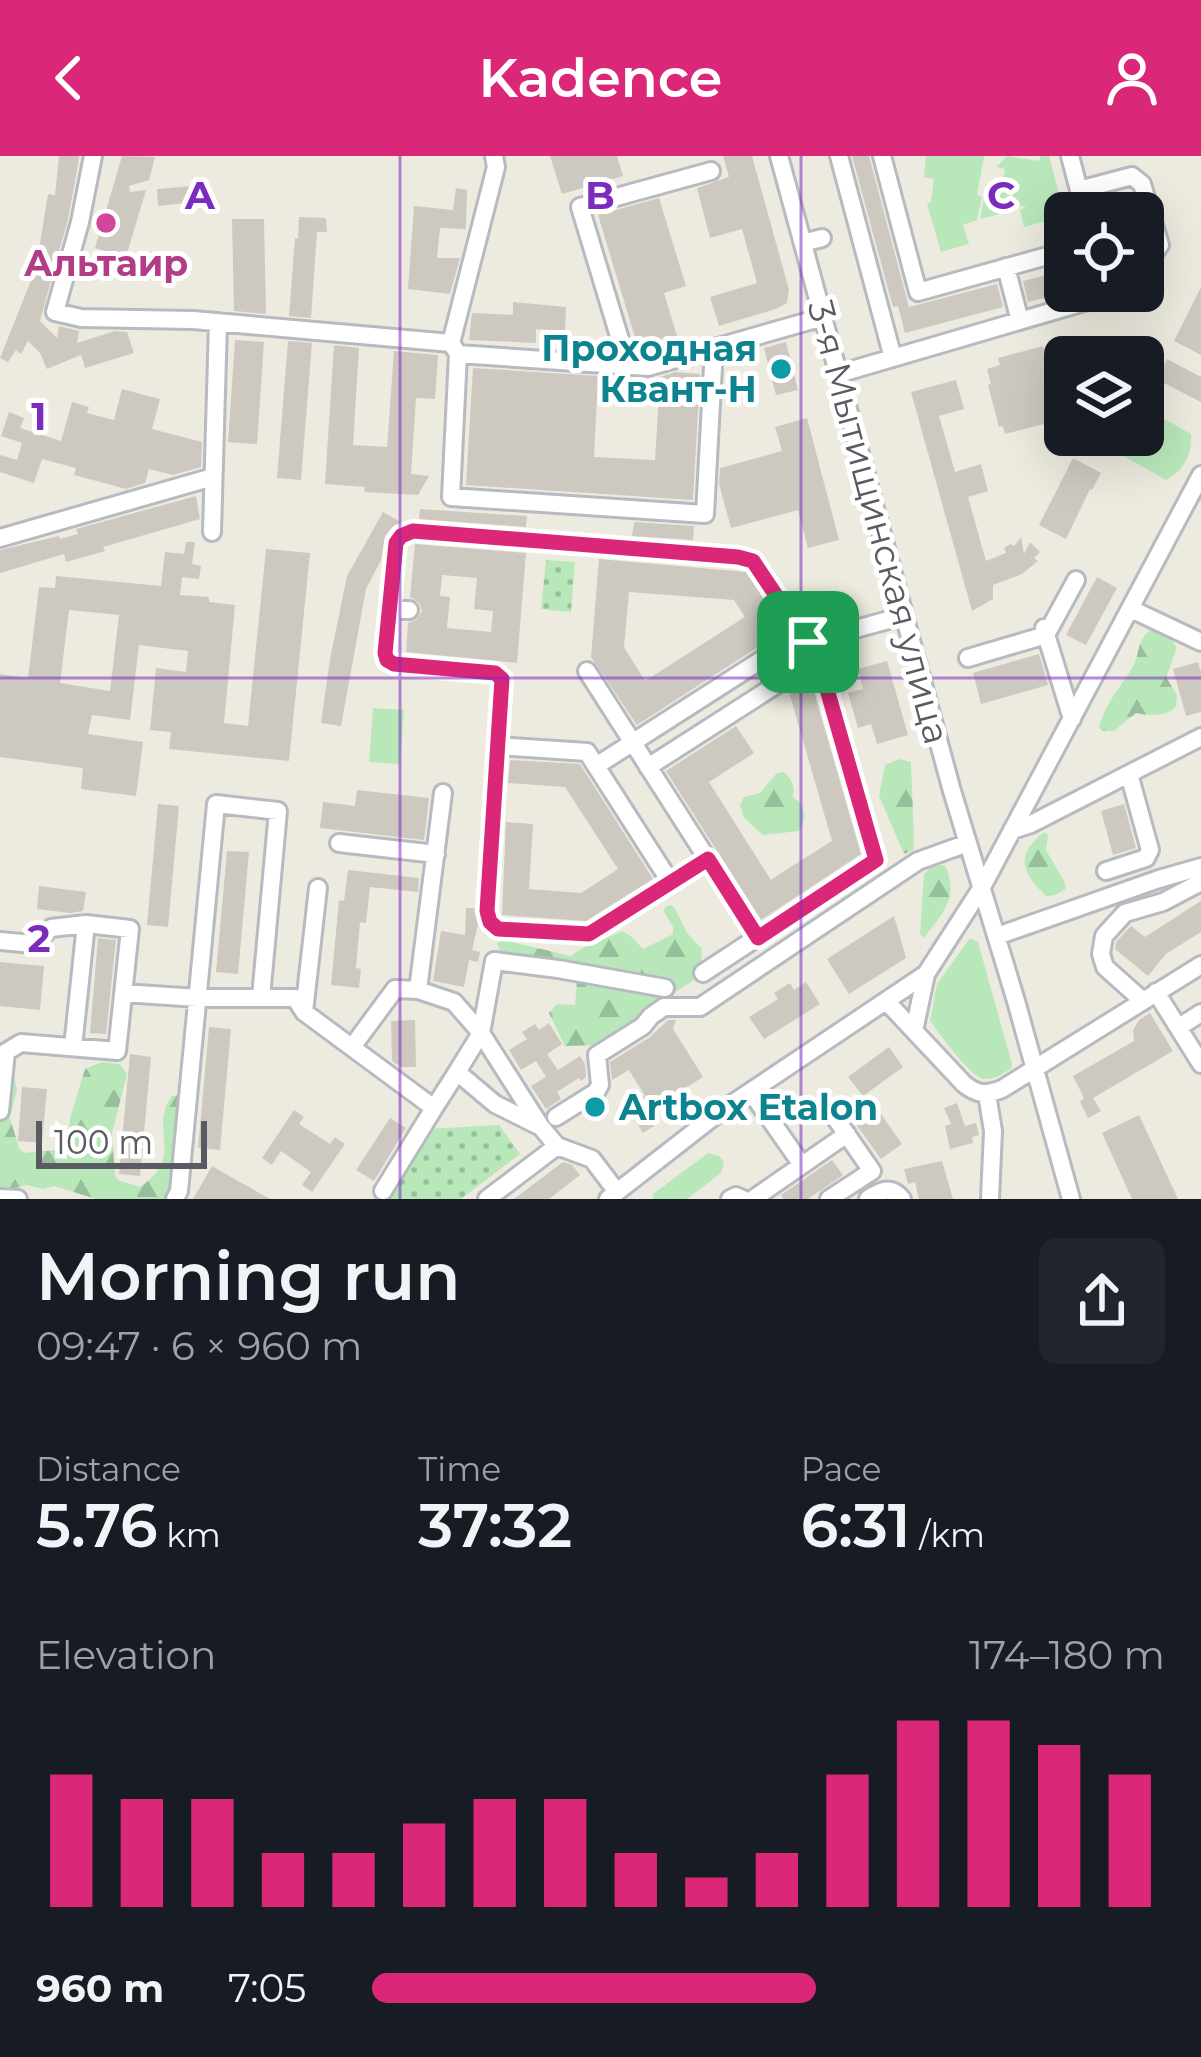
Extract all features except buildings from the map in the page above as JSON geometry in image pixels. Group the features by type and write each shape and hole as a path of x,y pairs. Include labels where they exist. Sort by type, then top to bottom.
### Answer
{"street":[{"path":"93,156 55,312 81,318 218,322 647,368 823,318"},
{"path":"494,156 496,167 455,348 451,497 705,514 715,348"},
{"name":"3-я Мытищинская улица","path":"779,156 903,616 1071,1199"},
{"path":"838,156 892,358"},
{"path":"882,156 918,292 1044,256"},
{"path":"1070,156 1079,190 1132,176 1144,192"},
{"path":"628,366 580,207 711,171"},
{"path":"803,243 822,238"},
{"path":"1006,267 1020,321"},
{"path":"838,374 1051,312"},
{"path":"212,532 218,322"},
{"path":"914,1031 926,974 982,887 1201,476"},
{"path":"0,538 213,478"},
{"path":"704,974 876,860 809,645 757,565 750,559 413,531 401,536 396,543 385,653 390,662 500,676 502,683 499,829 487,911 490,922 498,929 589,934 708,859"},
{"path":"968,658 1044,628 1076,580"},
{"path":"1131,609 1201,643"},
{"path":"389,610 409,610"},
{"path":"596,766 731,680 809,645 903,616"},
{"path":"1044,628 1072,719"},
{"path":"648,767 747,704 809,645"},
{"path":"586,671 758,938"},
{"path":"731,680 747,704"},
{"path":"1012,830 1201,736"},
{"path":"498,746 584,752 671,883"},
{"path":"1106,871 1146,858 1150,850 1129,774"},
{"path":"418,990 443,793"},
{"path":"175,1199 216,804 278,811 261,997"},
{"path":"339,843 436,854"},
{"path":"549,1122 596,1092 600,1085 597,1055 664,1007 700,1007 918,861 968,843"},
{"path":"997,936 1201,867"},
{"path":"1201,882 1125,914 1104,936 1101,954 1105,967 1149,996 1179,1027 1201,1064"},
{"path":"304,1012 318,888"},
{"path":"0,941 33,944 51,928 66,924 130,929 117,1052 21,1042 6,1052 0,1111"},
{"path":"73,1047 86,924"},
{"path":"382,1191 482,1034 494,961 664,988"},
{"path":"887,1002 964,1084 987,1094 1201,965"},
{"path":"352,1047 395,989 418,990 454,1001 549,1122 557,1146 592,1160 612,1196 717,1114 926,974"},
{"path":"123,993 295,998 304,1012 434,1108"},
{"path":"1179,1027 1201,1013"},
{"path":"457,1072 495,1104 549,1122"},
{"path":"751,1091 802,1165"},
{"path":"987,1094 993,1131 990,1199"},
{"path":"753,1199 802,1165 842,1127 872,1171 829,1199"},
{"path":"487,1199 557,1146"},
{"path":"868,1199 888,1190 902,1199"},
{"path":"0,1198 18,1199"},
{"path":"730,1199 743,1199"}],"green space":[{"path":"926,156 984,156 977,220 963,225 969,244 941,252 927,204 934,179 924,177"},
{"path":"1007,156 1039,161 1049,156 1059,192 1044,192 1044,222 1024,227 1020,210 1026,207 1003,202 1000,214 980,219 984,198 999,200 1005,169 996,167"},
{"path":"1164,419 1191,434 1186,461 1166,480 1124,456 1164,456"},
{"path":"546,560 575,562 571,612 541,609"},
{"path":"1154,627 1177,648 1166,677 1177,695 1176,706 1163,714 1136,713 1114,731 1103,731 1099,728 1105,710"},
{"path":"373,708 404,710 400,764 369,762"},
{"path":"899,759 911,762 914,841 913,850 904,854 879,796 885,765"},
{"path":"782,772 803,808 804,822 799,831 763,835 744,818 740,805 744,797 760,793"},
{"path":"1044,832 1048,835 1046,850 1066,888 1049,896 1031,879 1025,864 1029,848"},
{"path":"945,865 950,896 924,938 920,934 924,874 932,866"},
{"path":"671,905 702,949 701,972 599,1045 565,1046 549,1013 557,1004 575,1005 577,980 501,954 497,943 503,940 571,956 622,931 643,949 673,934 664,912"},
{"path":"970,938 978,942 1012,1064 1006,1072 988,1079 971,1071 930,1021 937,984"},
{"path":"0,1061 11,1066 17,1089 10,1118 24,1153 65,1149 85,1069 102,1062 120,1064 127,1074 112,1133 115,1175 140,1187 161,1165 163,1119 172,1096 189,1093 189,1125 196,1141 187,1186 175,1199 96,1199 54,1186 27,1185 9,1190 11,1199 0,1199"},
{"path":"499,1125 520,1154 461,1199 385,1199 427,1129"},
{"path":"708,1153 724,1162 721,1173 687,1199 653,1199 653,1194"}],"place":[{"name":"Альтаир","path":"106,223"},
{"name":"Проходная Квант-Н","path":"781,369"},
{"name":"Artbox Etalon","path":"595,1107"}],"route":[{"path":"413,531 746,558 757,565 808,642 818,658 876,860 758,938 708,859 589,934 498,929 487,911 502,679 495,673 387,660 396,543 413,531"}]}
